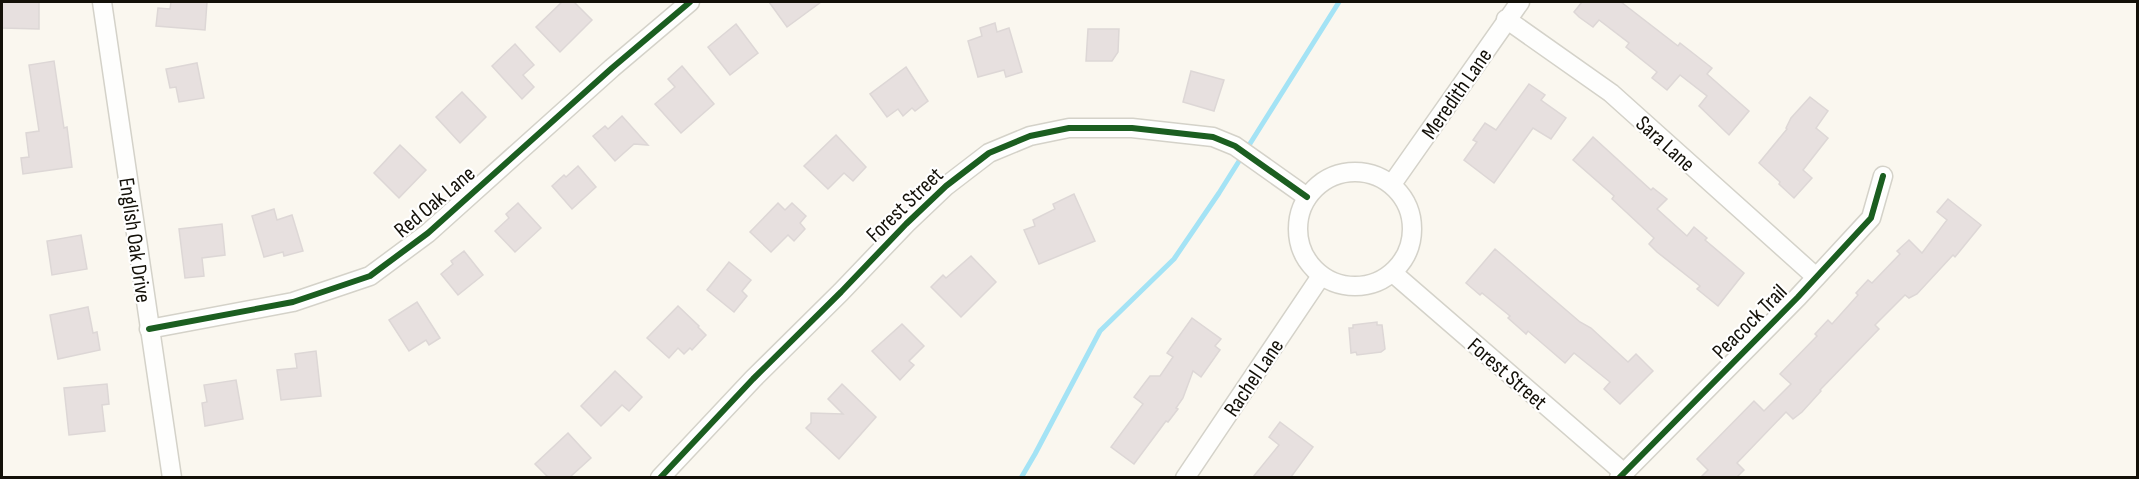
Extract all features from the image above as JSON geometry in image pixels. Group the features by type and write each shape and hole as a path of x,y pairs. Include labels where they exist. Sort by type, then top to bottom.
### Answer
{"street":[{"name":"English Oak Drive","path":"102,2 172,477"},
{"name":"Red Oak Lane","path":"149,329 293,302 370,276 428,233 612,68 690,2"},
{"name":"Meredith Lane","path":"1392,184 1520,2"},
{"name":"Sara Lane","path":"1506,20 1611,93 1816,277"},
{"name":"Forest Street","path":"660,477 906,224 946,186 989,153 1030,136 1069,128 1132,128 1214,137 1235,146 1307,197"},
{"path":"1357,171 1376,174 1392,184 1405,199 1412,218 1413,238 1406,257 1393,273 1381,281 1366,286 1350,287 1321,276 1309,264 1301,248 1298,231 1300,213 1307,197 1320,183 1337,174 1357,171"},
{"name":"Peacock Trail","path":"1622,475 1871,218 1883,176"},
{"name":"Forest Street","path":"1393,273 1622,475"},
{"name":"Rachel Lane","path":"1185,477 1321,276"}],"building":[{"path":"2,2 39,2 39,29 2,28"},
{"path":"171,2 207,2 205,30 156,26 158,8 170,9"},
{"path":"562,2 574,2 592,20 560,52 536,27"},
{"path":"769,2 821,2 787,27"},
{"path":"1582,2 1621,2 1678,46 1680,43 1712,68 1707,74 1749,111 1729,135 1699,106 1707,96 1680,75 1667,90 1652,78 1657,72 1626,47 1629,43 1599,20 1593,27 1574,12"},
{"path":"995,23 997,32 1009,28 1022,72 1006,77 1004,70 978,77 968,41 982,36 980,28"},
{"path":"736,24 758,53 730,75 708,47"},
{"path":"1088,29 1119,29 1118,52 1112,61 1086,61"},
{"path":"515,44 534,65 523,75 534,87 522,99 492,66"},
{"path":"54,61 72,167 23,174 21,158 29,157 26,133 39,131 29,65"},
{"path":"197,63 204,98 179,102 176,87 170,88 166,69"},
{"path":"682,66 714,104 681,133 655,104 675,87 668,79"},
{"path":"906,67 928,101 915,111 912,108 903,116 898,109 887,117 870,94"},
{"path":"1191,71 1224,80 1214,111 1183,102"},
{"path":"1529,84 1545,95 1541,100 1566,118 1551,139 1533,128 1494,183 1464,160 1477,142 1473,140 1485,123 1496,130"},
{"path":"462,92 486,117 460,143 436,117"},
{"path":"1810,97 1828,111 1816,128 1828,138 1803,170 1812,178 1794,198 1759,163 1787,129 1791,118"},
{"path":"622,116 648,145 634,144 615,161 593,136 605,126 608,129"},
{"path":"836,135 866,167 853,181 844,173 828,189 804,166"},
{"path":"1593,137 1651,190 1653,188 1667,199 1657,209 1687,236 1694,227 1707,238 1705,240 1744,273 1718,306 1697,289 1700,286 1649,244 1654,238 1612,199 1614,196 1573,160"},
{"path":"400,145 426,170 399,198 374,173"},
{"path":"578,166 596,187 572,209 552,186"},
{"path":"1074,194 1095,241 1039,264 1024,230 1035,226 1033,220 1055,209 1053,204"},
{"path":"1948,199 1981,225 1955,257 1953,255 1917,294 1909,298 1905,295 1875,325 1879,329 1802,412 1793,419 1786,412 1737,463 1744,470 1737,477 1701,477 1708,470 1697,459 1754,401 1764,411 1791,384 1780,374 1817,336 1815,334 1828,320 1832,324 1858,295 1856,293 1868,280 1872,283 1900,254 1897,251 1909,240 1922,253 1947,220 1937,212"},
{"path":"518,203 541,228 515,252 495,231 509,218 506,214"},
{"path":"778,203 785,210 792,203 806,216 800,223 805,229 794,241 788,235 771,252 750,232"},
{"path":"274,209 277,220 292,215 303,251 284,256 283,252 264,257 252,216"},
{"path":"222,224 225,255 202,258 204,276 185,278 179,229"},
{"path":"81,235 87,269 52,275 47,241"},
{"path":"1495,249 1580,322 1591,328 1628,362 1636,354 1653,371 1620,404 1604,389 1610,382 1574,353 1565,363 1528,331 1526,334 1508,318 1510,316 1466,283"},
{"path":"464,251 483,275 458,295 441,274 453,264 451,261"},
{"path":"971,256 996,282 961,317 931,287 943,275 946,278"},
{"path":"729,262 751,280 742,291 747,296 734,312 707,290"},
{"path":"417,302 440,338 429,345 426,340 409,351 389,320"},
{"path":"678,306 706,335 692,350 690,348 684,354 678,348 669,358 647,338"},
{"path":"88,307 93,333 97,332 100,350 58,359 50,315"},
{"path":"1192,318 1221,339 1215,346 1220,350 1201,377 1193,371 1183,398 1176,408 1178,409 1168,422 1166,421 1134,464 1111,447 1143,404 1134,397 1150,376 1160,376 1173,357 1167,353"},
{"path":"1377,322 1377,325 1382,325 1385,349 1381,352 1357,355 1356,352 1351,353 1349,328 1353,328 1353,325"},
{"path":"902,324 924,346 909,361 914,365 900,380 872,351"},
{"path":"316,351 321,396 281,400 277,370 297,368 295,354"},
{"path":"615,371 642,397 629,411 622,405 601,426 581,406"},
{"path":"236,380 243,419 205,426 202,403 207,402 204,385"},
{"path":"107,384 109,404 102,405 105,431 69,435 64,388"},
{"path":"842,384 876,417 839,459 806,428 811,423 811,413 843,414 828,399"},
{"path":"1280,422 1313,447 1291,477 1253,477 1279,445 1269,437"},
{"path":"568,433 591,458 570,477 548,477 535,464"}],"waterway":[{"path":"1021,478 1100,331 1174,259 1219,193 1339,2"}],"cycle path":[{"path":"149,329 293,302 370,276 428,233 612,68 690,2"},
{"path":"660,478 753,379 906,224 946,186 989,153 1030,136 1069,128 1132,128 1213,137 1235,146 1307,197"},
{"path":"1619,478 1798,297 1871,218 1883,176"}]}
